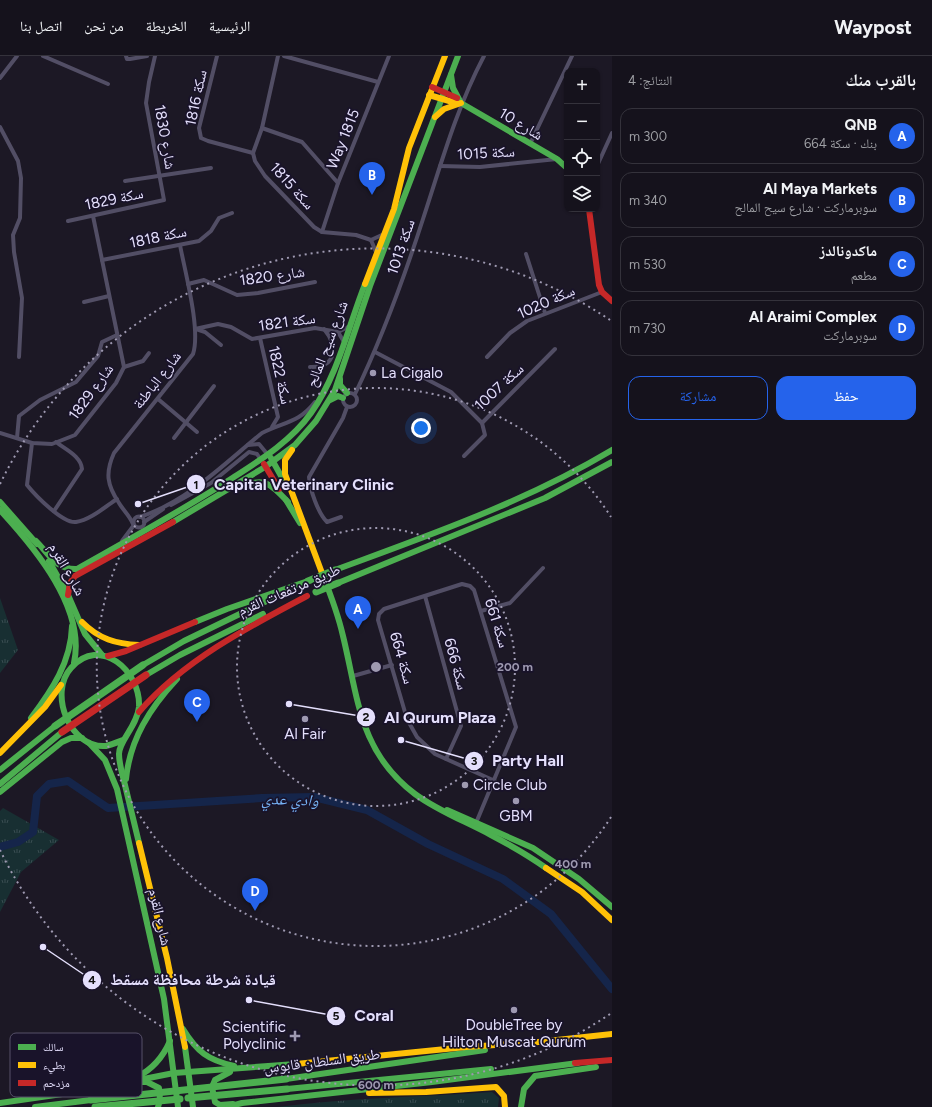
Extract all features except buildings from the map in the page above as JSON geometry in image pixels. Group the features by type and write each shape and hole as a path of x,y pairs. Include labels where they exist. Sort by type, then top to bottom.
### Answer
{"main road":[{"name":"شارع سيح المالح","path":"36,541 43,547 58,566 70,570 77,569 208,494 268,455 302,425 312,412 327,386 376,252 394,209 409,148 445,56"},
{"name":"شارع سيح المالح","path":"68,595 70,583 75,576 216,498 273,462 295,445 316,421 329,400 340,377 370,286 443,91 458,56"},
{"path":"451,72 453,88 460,102"},
{"path":"432,87 443,91 460,102"},
{"path":"429,95 440,99 460,102"},
{"path":"433,120 444,109 460,102"},
{"name":"شارع 10","path":"460,102 564,166"},
{"path":"589,212 599,285 602,292 612,301"},
{"path":"329,400 345,395 340,385 340,377"},
{"path":"291,500 284,466 285,460 295,445"},
{"name":"طريق مرتفعات القرم","path":"0,770 55,726 143,665 184,641 308,581 497,508 554,482 612,450"},
{"path":"268,455 273,462 305,530 330,592 354,676 363,724 378,756 399,781 415,794 437,808 533,848 579,879 612,907"},
{"path":"261,460 291,500"},
{"name":"طريق مرتفعات القرم","path":"0,784 62,732 146,675 180,654 243,623 539,501 612,462"},
{"path":"216,498 259,479 269,482 291,500"},
{"name":"شارع القرم","path":"0,502 36,541 68,595 75,617 77,649 74,663"},
{"name":"شارع القرم","path":"0,510 36,553 85,634 105,656"},
{"path":"0,753 45,707 74,663 90,656 120,654 227,609 308,581"},
{"path":"138,713 159,688 257,622 307,596"},
{"path":"75,617 92,633 107,641 122,644 141,645"},
{"path":"21,731 46,698 63,664 71,639 75,617"},
{"path":"62,683 61,700 65,717 73,729 82,738 89,742 107,745 124,740 132,730 138,713 139,705 137,692 132,679 120,664 105,656"},
{"path":"126,787 128,761 152,710 171,685 194,664"},
{"path":"0,792 62,742 72,738 82,738"},
{"name":"شارع القرم","path":"124,740 119,754 140,850 172,973 190,1072 193,1107"},
{"name":"شارع القرم","path":"89,742 104,760 117,789 164,999 178,1107"},
{"path":"476,824 538,862 582,892 612,920"},
{"path":"183,1029 198,1052 207,1058 217,1063 244,1069"},
{"name":"طريق السلطان قابوس","path":"142,1095 286,1079 454,1056 524,1043 612,1034"},
{"path":"142,1074 154,1068 161,1059 170,1041"},
{"path":"142,1079 174,1073 244,1069 524,1043"},
{"name":"طريق السلطان قابوس","path":"95,1107 472,1070 579,1066 612,1060"},
{"path":"228,1107 306,1095 579,1066 612,1064"},
{"path":"521,1107 523,1091 528,1082 536,1076 579,1066"},
{"path":"242,1105 217,1104 211,1088 218,1076 244,1069"},
{"path":"142,1082 154,1084 159,1088 160,1100 158,1107"},
{"path":"334,1093 426,1092 496,1087 502,1090 505,1097 505,1107"},
{"path":"0,1103 42,1097"},
{"name":"طريق السلطان قابوس","path":"35,1107 119,1097"}],"street":[{"path":"1,75 17,56"},
{"path":"43,56 108,84"},
{"path":"126,56 127,59 147,56"},
{"name":"1830 شارع","path":"155,56 146,103 164,200"},
{"name":"سكة 1816","path":"217,56 199,128 201,138 253,153"},
{"name":"سكة 1815","path":"278,56 262,128 253,153 255,161 265,176 306,219 322,232"},
{"path":"284,56 378,82"},
{"name":"Way 1815","path":"322,232 338,183 388,56"},
{"name":"سكة 1013","path":"355,394 375,352 406,268 460,102 484,56"},
{"path":"530,145 572,56"},
{"path":"0,126 18,161 21,178 20,218 13,236 14,252 22,298 19,357"},
{"path":"262,128 302,142 338,183"},
{"path":"600,159 612,133"},
{"name":"سكة 1015","path":"440,166 480,166 556,160"},
{"path":"125,181 211,168"},
{"name":"سكة 1829","path":"68,221 164,200"},
{"name":"سكة 1818","path":"102,260 199,241 211,231 219,218 232,213"},
{"name":"1829 شارع","path":"2,434 32,443 52,444 75,435 116,383 124,367 93,216"},
{"path":"322,232 356,235 371,240 384,234"},
{"path":"371,240 376,252"},
{"name":"شارع الباطنة","path":"133,524 117,499 108,478 108,466 114,453 193,354 196,344 195,329 180,245"},
{"path":"526,254 545,313"},
{"name":"1820 شارع","path":"188,284 204,280 237,294 258,293 314,282"},
{"name":"سكة 1020","path":"487,357 510,333 528,321 545,313 602,292"},
{"path":"84,302 109,296"},
{"name":"سكة 1821","path":"195,329 218,324 231,327 252,339 315,328 338,332 348,327"},
{"path":"195,329 205,332 222,345"},
{"path":"310,367 324,365 329,361 333,353 332,340 324,329"},
{"name":"سكة 1821","path":"338,332 344,342"},
{"path":"17,438 19,416 40,400 76,382 98,356 102,342 117,335"},
{"name":"سكة 1822","path":"260,338 278,417 286,424"},
{"name":"سكة 1007","path":"375,352 451,392 482,423 556,349"},
{"path":"124,367 143,360 149,353"},
{"path":"174,438 214,386"},
{"path":"112,549 125,538 133,524 133,520 171,502 204,482 262,433 272,427 293,421 308,410 327,386"},
{"path":"341,517 327,522 312,490 309,477 348,407 356,404 357,399 355,394 345,395 343,402 348,407"},
{"path":"158,399 197,432"},
{"name":"سكة 1822","path":"272,427 278,417"},
{"path":"464,456 485,435 482,423"},
{"path":"0,440 2,434"},
{"path":"54,510 82,469 80,461 56,442"},
{"path":"32,443 27,485 65,520 75,522 93,515 117,499"},
{"path":"247,445 259,444 268,455"},
{"path":"133,524 140,528 144,522 163,509 211,483 249,452 257,454 261,460"},
{"path":"128,515 138,517 144,522"},
{"path":"481,611 510,603 543,568"},
{"name":"سكة 664","path":"470,586 462,584 384,609 379,614 378,620 406,719 417,737 435,754 495,781"},
{"name":"سكة 661","path":"470,586 474,590 481,611 516,727 476,824"},
{"name":"سكة 666","path":"425,596 461,726 446,759"},
{"path":"354,676 392,666"}],"green space":[{"path":"0,598 18,650 0,673"},
{"path":"3,808 59,840 21,872 0,912 0,811"},
{"path":"492,1092 499,1098 498,1107 277,1107 358,1100"}],"waterway":[{"name":"وادي عدي","path":"0,847 18,842 33,832 37,796 49,784 68,781 108,808 262,798 314,797 367,810 428,844 503,879 551,914 612,989"}],"traffic: fast":[{"path":"173,522 265,467 295,445 316,421 335,390 370,286 458,56"},
{"path":"451,75 453,88 461,103 557,159 564,165"},
{"path":"36,541 58,564 70,569 77,569 195,501 266,456 295,432 311,413 320,398 342,350 365,284"},
{"path":"340,379 340,385 347,393"},
{"path":"330,400 338,396 343,398"},
{"path":"335,570 511,502 579,469 612,450"},
{"path":"271,458 285,483"},
{"path":"338,583 545,498 612,462"},
{"path":"237,489 253,483 265,483 276,490 288,502"},
{"path":"286,500 300,523"},
{"path":"0,502 37,544"},
{"path":"0,510 14,525 42,561 55,580 65,600 72,621 76,642 74,663"},
{"path":"49,561 68,595 85,634 102,655"},
{"path":"308,581 335,570"},
{"path":"322,573 339,620 364,722 372,742 382,760 396,778 424,800 442,811 505,843 546,868"},
{"path":"195,622 227,609 308,581"},
{"path":"316,592 338,583"},
{"path":"143,665 184,641 281,594"},
{"path":"146,675 180,655 263,614"},
{"path":"31,718 53,686 64,664 71,639 72,626"},
{"path":"123,740 106,746 93,745 82,739 66,718 62,704 64,679 71,668 82,659 94,655 106,656 117,662 126,670 133,681 138,694 138,714 122,744 119,754 139,843"},
{"path":"55,726 143,665"},
{"path":"126,779 132,751 143,725 158,701 177,679"},
{"path":"0,770 55,726"},
{"path":"0,784 62,732"},
{"path":"0,792 62,742 71,738 82,738"},
{"path":"89,743 105,760 117,789 164,999 178,1107"},
{"path":"447,810 533,848 579,879 612,907"},
{"path":"183,1029 193,1044 204,1054 217,1061 234,1066"},
{"path":"142,1074 157,1062 170,1041"},
{"path":"185,1047 193,1107"},
{"path":"286,1079 485,1050"},
{"path":"228,1107 242,1103 432,1082 578,1063"},
{"path":"142,1079 174,1073 296,1064"},
{"path":"521,1107 524,1089 535,1076 596,1067"},
{"path":"287,1089 491,1069"},
{"path":"230,1072 215,1080 212,1087 215,1102 220,1105 233,1104"},
{"path":"142,1095 286,1079"},
{"path":"142,1082 147,1082 159,1088 160,1100 158,1107"},
{"path":"188,1098 287,1089"},
{"path":"0,1103 42,1097"},
{"path":"91,1100 119,1097"},
{"path":"95,1107 180,1099"},
{"path":"35,1107 91,1100"}],"traffic: slow":[{"path":"365,284 394,209 409,148 445,56"},
{"path":"429,95 456,103"},
{"path":"435,117 444,109 461,103"},
{"path":"292,450 285,460 285,474 322,573"},
{"path":"82,622 95,633 108,640 139,645"},
{"path":"0,753 45,707 61,685"},
{"path":"139,843 167,958 185,1047"},
{"path":"546,868 582,892 612,920"},
{"path":"520,1044 612,1034"},
{"path":"296,1064 466,1047 524,1043"},
{"path":"369,1093 426,1092 496,1087 504,1096 505,1107"}],"traffic: jam":[{"path":"432,87 457,98"},
{"path":"589,212 599,285 602,292 612,301"},
{"path":"264,464 279,489"},
{"path":"68,595 70,583 75,576 173,522"},
{"path":"139,712 156,694 176,677 217,646 307,596"},
{"path":"108,656 126,651 195,622"},
{"path":"62,732 146,675"},
{"path":"575,1063 612,1060"}],"place":[{"name":"Al Maya Markets","path":"372,195"},
{"name":"La Cigalo","path":"373,373"},
{"name":"Capital Veterinary Clinic","path":"138,504"},
{"name":"QNB","path":"358,629"},
{"name":"Al Qurum Plaza","path":"289,704"},
{"name":"Al Fair","path":"305,719"},
{"name":"ماكدونالدز","path":"197,722"},
{"name":"Party Hall","path":"401,740"},
{"name":"Circle Club","path":"465,785"},
{"name":"GBM","path":"516,801"},
{"name":"Al Araimi Complex","path":"255,911"},
{"name":"قيادة شرطة محافظة مسقط","path":"43,947"},
{"name":"Coral","path":"249,1000"},
{"name":"DoubleTree by Hilton Muscat Qurum","path":"514,1010"},
{"name":"Scientific Polyclinic","path":"295,1036"}]}
